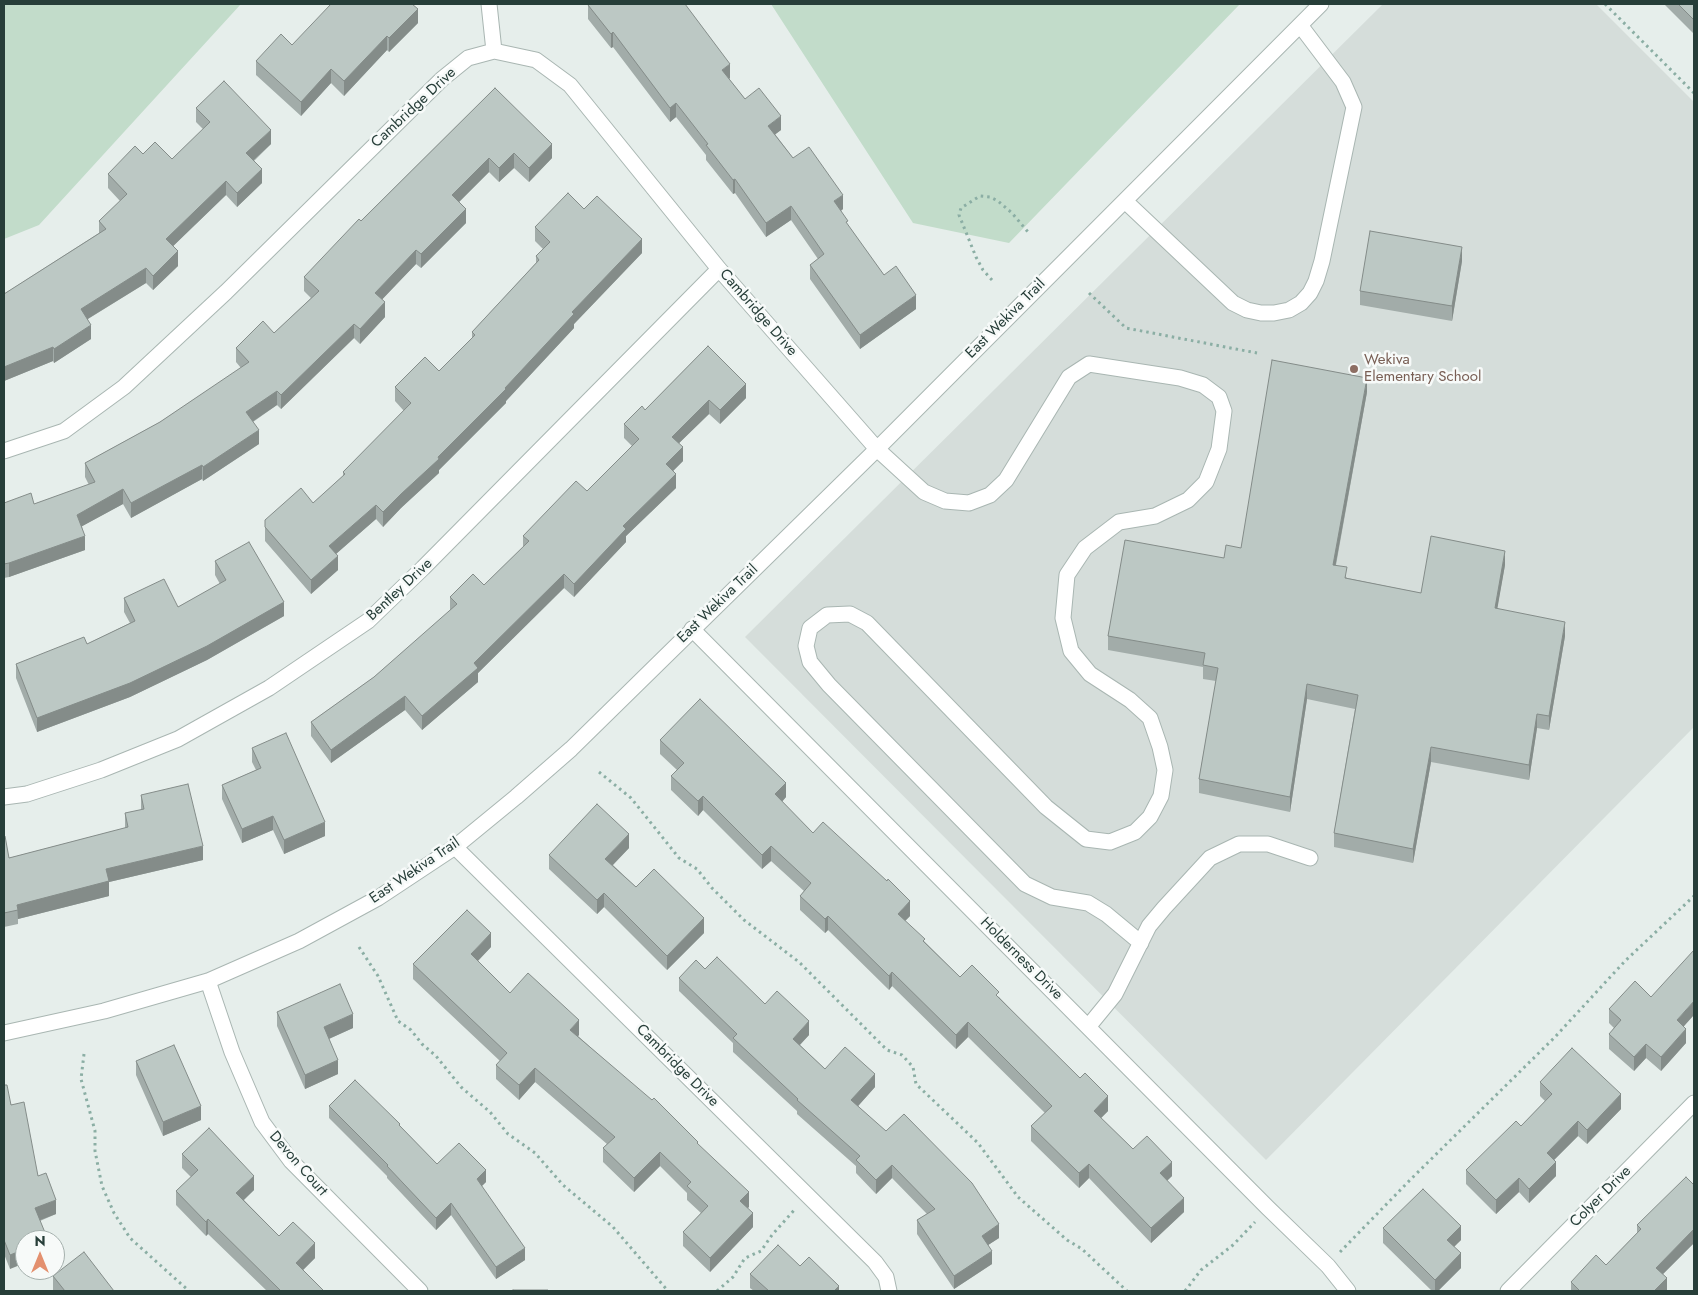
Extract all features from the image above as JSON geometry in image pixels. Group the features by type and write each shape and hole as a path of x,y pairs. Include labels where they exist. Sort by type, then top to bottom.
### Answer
{"street":[{"path":"490,4 494,51"},
{"name":"East Wekiva Trail","path":"4,1032 104,1011 208,980 299,941 378,898 454,847 571,749 877,449 1322,4"},
{"path":"1125,201 1233,303 1261,314 1288,310 1306,298 1316,281 1322,261 1354,107 1343,82 1300,25"},
{"name":"Cambridge Drive","path":"4,451 64,431 124,387 226,292 442,79 468,58 494,51 536,60 570,85 719,269 877,449 924,492 945,501 969,503 990,495 1006,480 1068,377 1089,364 1180,378 1203,385 1219,397 1224,411 1220,449 1206,482 1188,500 1155,516 1119,522 1084,548 1067,575 1063,618 1071,651 1090,674 1130,700 1150,718 1160,747 1165,770 1161,796 1150,817 1135,832 1110,842 1086,839 1046,807 867,623 850,614 826,615 810,628 806,646 810,662 829,685 1025,884 1052,897 1088,903 1106,914 1141,943"},
{"name":"Bentley Drive","path":"4,797 27,794 101,770 178,739 269,688 368,621 424,568 719,269"},
{"name":"Holderness Drive","path":"692,629 1328,1266 1348,1291"},
{"path":"1088,1027 1115,994 1149,926 1210,858 1239,844 1268,844 1310,858"},
{"name":"Cambridge Drive","path":"454,847 875,1262 886,1277 889,1291"},
{"name":"Devon Court","path":"208,980 232,1052 262,1122 291,1161 420,1291"},
{"name":"Colyer Drive","path":"1508,1291 1694,1103"}],"path":[{"path":"1605,4 1694,93"},
{"path":"992,280 983,270 976,257 959,215 962,208 980,196 990,197 1012,213 1028,232"},
{"path":"1089,293 1126,328 1257,353"},
{"path":"599,772 631,798 679,858 697,869 712,888 744,920 799,962 887,1050 902,1055 913,1067 916,1084 978,1143 1018,1197 1067,1240 1082,1249 1127,1291"},
{"path":"1328,1266 1411,1179 1555,1037 1625,961 1694,896"},
{"path":"359,947 378,976 398,1021 411,1030 422,1044 436,1056 461,1087 490,1112 508,1134 535,1153 563,1184 614,1227 668,1291"},
{"path":"84,1054 81,1079 95,1131 95,1150 102,1186 114,1213 130,1238 189,1291"},
{"path":"717,1291 733,1278 745,1258 761,1251 807,1194"},
{"path":"1185,1291 1201,1270 1233,1245 1268,1208"}],"shaded area":[{"name":"Wekiva Elementary School","path":"1383,4 1596,4 1694,102 1694,727 1266,1160 745,637"}],"green space":[{"path":"4,4 241,4 39,225 4,239"},
{"path":"771,4 1240,4 1009,243 913,223"}],"building":[{"path":"331,4 412,4 418,9 389,38 387,36 344,81 331,69 301,102 256,61 281,34 292,45"},
{"path":"589,4 685,4 730,64 722,70 745,99 759,88 781,116 768,126 793,158 809,147 843,195 834,201 848,221 846,222 884,275 896,266 916,295 860,335 810,265 824,254 791,206 766,223 735,179 733,180 676,103 670,108 613,32 611,34"},
{"path":"1678,4 1694,4 1694,20"},
{"path":"224,81 271,130 246,153 262,169 237,193 226,181 166,239 178,251 153,276 146,268 81,309 91,325 54,349 53,347 4,367 4,294 106,229 99,221 127,194 108,174 135,146 143,154 155,142 172,159 210,122 196,108"},
{"path":"495,88 552,144 529,168 514,153 499,168 489,158 452,195 466,209 421,254 416,250 375,293 385,302 360,329 354,324 281,395 277,391 246,412 259,430 203,467 202,465 131,503 123,489 77,515 85,536 4,564 4,503 31,493 34,504 95,482 85,463 160,422 249,362 236,348 263,321 274,333 319,291 304,277 359,219 361,221"},
{"path":"568,193 584,209 597,196 642,239 572,312 574,314 506,389 438,457 439,459 383,512 376,505 329,546 338,556 311,580 265,527 265,520 301,488 313,503 345,474 343,472 411,403 395,387 425,357 439,371 475,335 472,332 539,260 536,256 550,242 535,227"},
{"path":"1370,231 1462,247 1452,306 1360,291"},
{"path":"708,346 746,384 720,410 709,400 672,437 683,447 666,464 676,474 623,526 626,529 574,584 564,574 474,663 478,668 422,716 405,696 331,750 311,722 374,677 457,604 450,597 473,574 484,585 529,541 523,536 576,481 587,491 639,439 624,424 642,406 645,410"},
{"path":"1272,360 1367,378 1333,565 1347,567 1345,578 1421,593 1431,536 1505,551 1495,608 1565,622 1549,716 1537,714 1529,765 1431,747 1413,849 1334,833 1358,695 1307,684 1290,797 1199,779 1218,668 1203,665 1205,653 1108,636 1125,540 1224,558 1226,545 1241,548"},
{"path":"249,542 284,602 207,646 130,683 37,718 16,664 84,637 87,644 135,621 124,598 164,579 178,607 226,580 215,561"},
{"path":"700,699 786,783 775,794 813,833 823,822 910,901 898,914 925,939 923,941 960,977 972,965 999,992 996,995 1080,1078 1085,1073 1108,1096 1094,1111 1133,1149 1147,1136 1172,1162 1160,1173 1184,1198 1151,1228 1089,1164 1079,1173 1031,1126 1052,1106 968,1022 956,1035 892,972 889,976 828,916 825,919 800,896 811,883 771,846 762,855 703,796 698,801 671,776 684,763 660,740"},
{"path":"286,733 325,822 284,840 273,816 242,829 222,785 261,768 252,748"},
{"path":"188,784 203,846 106,869 109,881 17,905 18,910 4,913 4,836 9,858 128,827 125,813 144,809 141,795"},
{"path":"597,804 629,834 605,859 636,887 654,869 704,918 667,956 604,893 597,900 549,855"},
{"path":"467,910 491,933 471,954 510,993 528,973 579,1020 570,1030 652,1100 654,1098 697,1143 749,1192 740,1201 753,1213 710,1258 683,1232 708,1206 687,1186 691,1182 660,1152 634,1178 603,1148 615,1137 535,1068 519,1085 496,1065 507,1053 413,964"},
{"path":"1694,950 1694,1001 1677,1020 1686,1029 1661,1057 1646,1044 1634,1057 1609,1034 1621,1020 1609,1009 1635,981 1651,997"},
{"path":"717,957 765,1004 777,991 809,1021 793,1039 825,1069 845,1047 875,1074 851,1100 886,1131 904,1114 972,1183 999,1224 982,1236 992,1251 954,1276 917,1220 935,1209 892,1165 876,1180 856,1160 860,1156 797,1100 733,1038 737,1034 679,978 696,960 705,969"},
{"path":"340,984 353,1014 324,1027 338,1060 305,1075 277,1012"},
{"path":"174,1045 201,1106 163,1122 136,1061"},
{"path":"1572,1048 1621,1094 1587,1130 1578,1121 1547,1153 1556,1162 1529,1189 1519,1178 1496,1200 1466,1170 1516,1121 1521,1126 1552,1094 1540,1082"},
{"path":"355,1080 437,1164 459,1143 486,1170 477,1179 525,1248 496,1267 451,1203 436,1218 388,1165 329,1106"},
{"path":"4,1085 7,1085 11,1105 24,1102 38,1176 46,1173 56,1200 35,1208 44,1230 15,1230 15,1253 10,1255 4,1240"},
{"path":"209,1128 254,1176 236,1193 279,1236 293,1222 315,1243 296,1263 324,1291 281,1291 208,1219 206,1222 176,1191 198,1170 182,1154"},
{"path":"1686,1177 1694,1185 1694,1229 1656,1268 1667,1278 1654,1291 1580,1291 1571,1282 1596,1255 1606,1265 1641,1229 1637,1225"},
{"path":"1423,1189 1461,1226 1447,1240 1461,1253 1435,1280 1383,1228"},
{"path":"778,1245 800,1266 809,1257 839,1286 834,1291 769,1291 750,1274"},
{"path":"84,1252 114,1291 65,1291 56,1280 65,1280 65,1267"},
{"path":"548,1290 548,1291 513,1291"}],"place":[{"name":"Wekiva Elementary School","path":"1354,369"}]}
